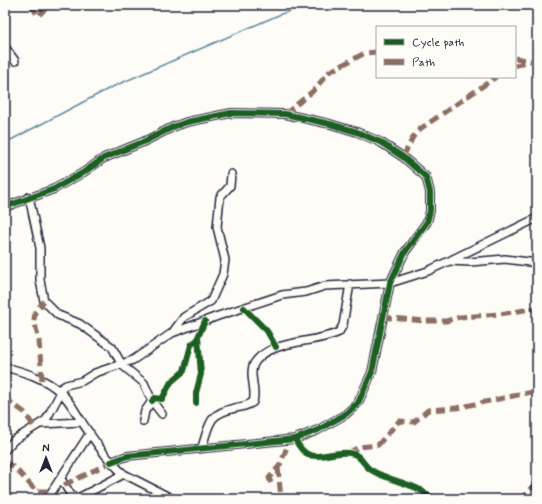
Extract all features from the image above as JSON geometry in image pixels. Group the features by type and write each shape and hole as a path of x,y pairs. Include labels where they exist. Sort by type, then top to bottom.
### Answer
{"street":[{"path":"5,47 15,61"},
{"path":"5,207 54,189 104,158 186,122 231,113 285,114 330,124 357,132 380,142 417,168 429,183 431,202 427,222 405,252 390,283 372,372 358,403 346,414 318,430 295,439 202,447 127,456 111,462"},
{"path":"5,450 17,438 42,424 49,416 60,391 66,385 82,381 95,373 122,365 139,357 172,333 184,318 210,301 224,274 225,260 217,227 220,197 230,186 231,174"},
{"path":"29,197 40,248 40,280 44,301 58,315 80,324 112,347 122,365 144,383 152,401 162,414"},
{"path":"172,333 278,296 306,292 325,286 390,283 428,271 537,218"},
{"path":"449,261 470,262 505,259 537,263"},
{"path":"202,447 214,416 219,412 245,406 252,402 254,393 252,368 264,354 276,347 323,338 339,332 343,325 350,284"},
{"path":"5,367 28,373 60,391 111,462 124,474 164,497 173,499"},
{"path":"144,421 145,411 152,401"},
{"path":"42,424 82,422"},
{"path":"47,499 90,433"},
{"path":"61,479 71,495 78,498 124,474"}],"waterway":[{"path":"5,143 112,87 281,14 311,5"},
{"path":"495,5 501,9 537,8"}],"marked path":[{"path":"31,5 38,16 49,5"},
{"path":"285,114 313,91 329,72 365,53 376,52"},
{"path":"516,58 537,62"},
{"path":"516,66 528,61"},
{"path":"403,157 413,137 420,129 495,78"},
{"path":"42,380 39,341 34,320 35,312 44,301"},
{"path":"382,317 424,321 446,321 460,317 500,314 537,308"},
{"path":"348,453 359,447 378,445 399,421 414,422 428,410 456,408 537,391"},
{"path":"5,398 24,412 35,428"},
{"path":"271,483 269,478 280,465 290,439"},
{"path":"5,462 15,468 36,491 53,491"},
{"path":"64,485 111,462"},
{"path":"278,467 281,499"},
{"path":"519,499 525,496 537,482"}],"cycle path":[{"path":"5,207 54,189 84,172 104,158 143,142 173,127 187,122 231,113 285,114 330,124 357,132 380,142 403,157 426,177 430,192 430,211 427,222 405,252 390,283 372,372 358,403 346,414 318,430 295,439 127,456 111,462"},
{"path":"244,308 267,331 276,347"},
{"path":"196,403 196,393 201,374 198,337 205,321"},
{"path":"152,401 155,398 162,399 171,382 184,371 191,345 197,340"},
{"path":"295,439 301,449 307,454 314,456 337,453 354,454 376,473 417,488 435,499"}]}
